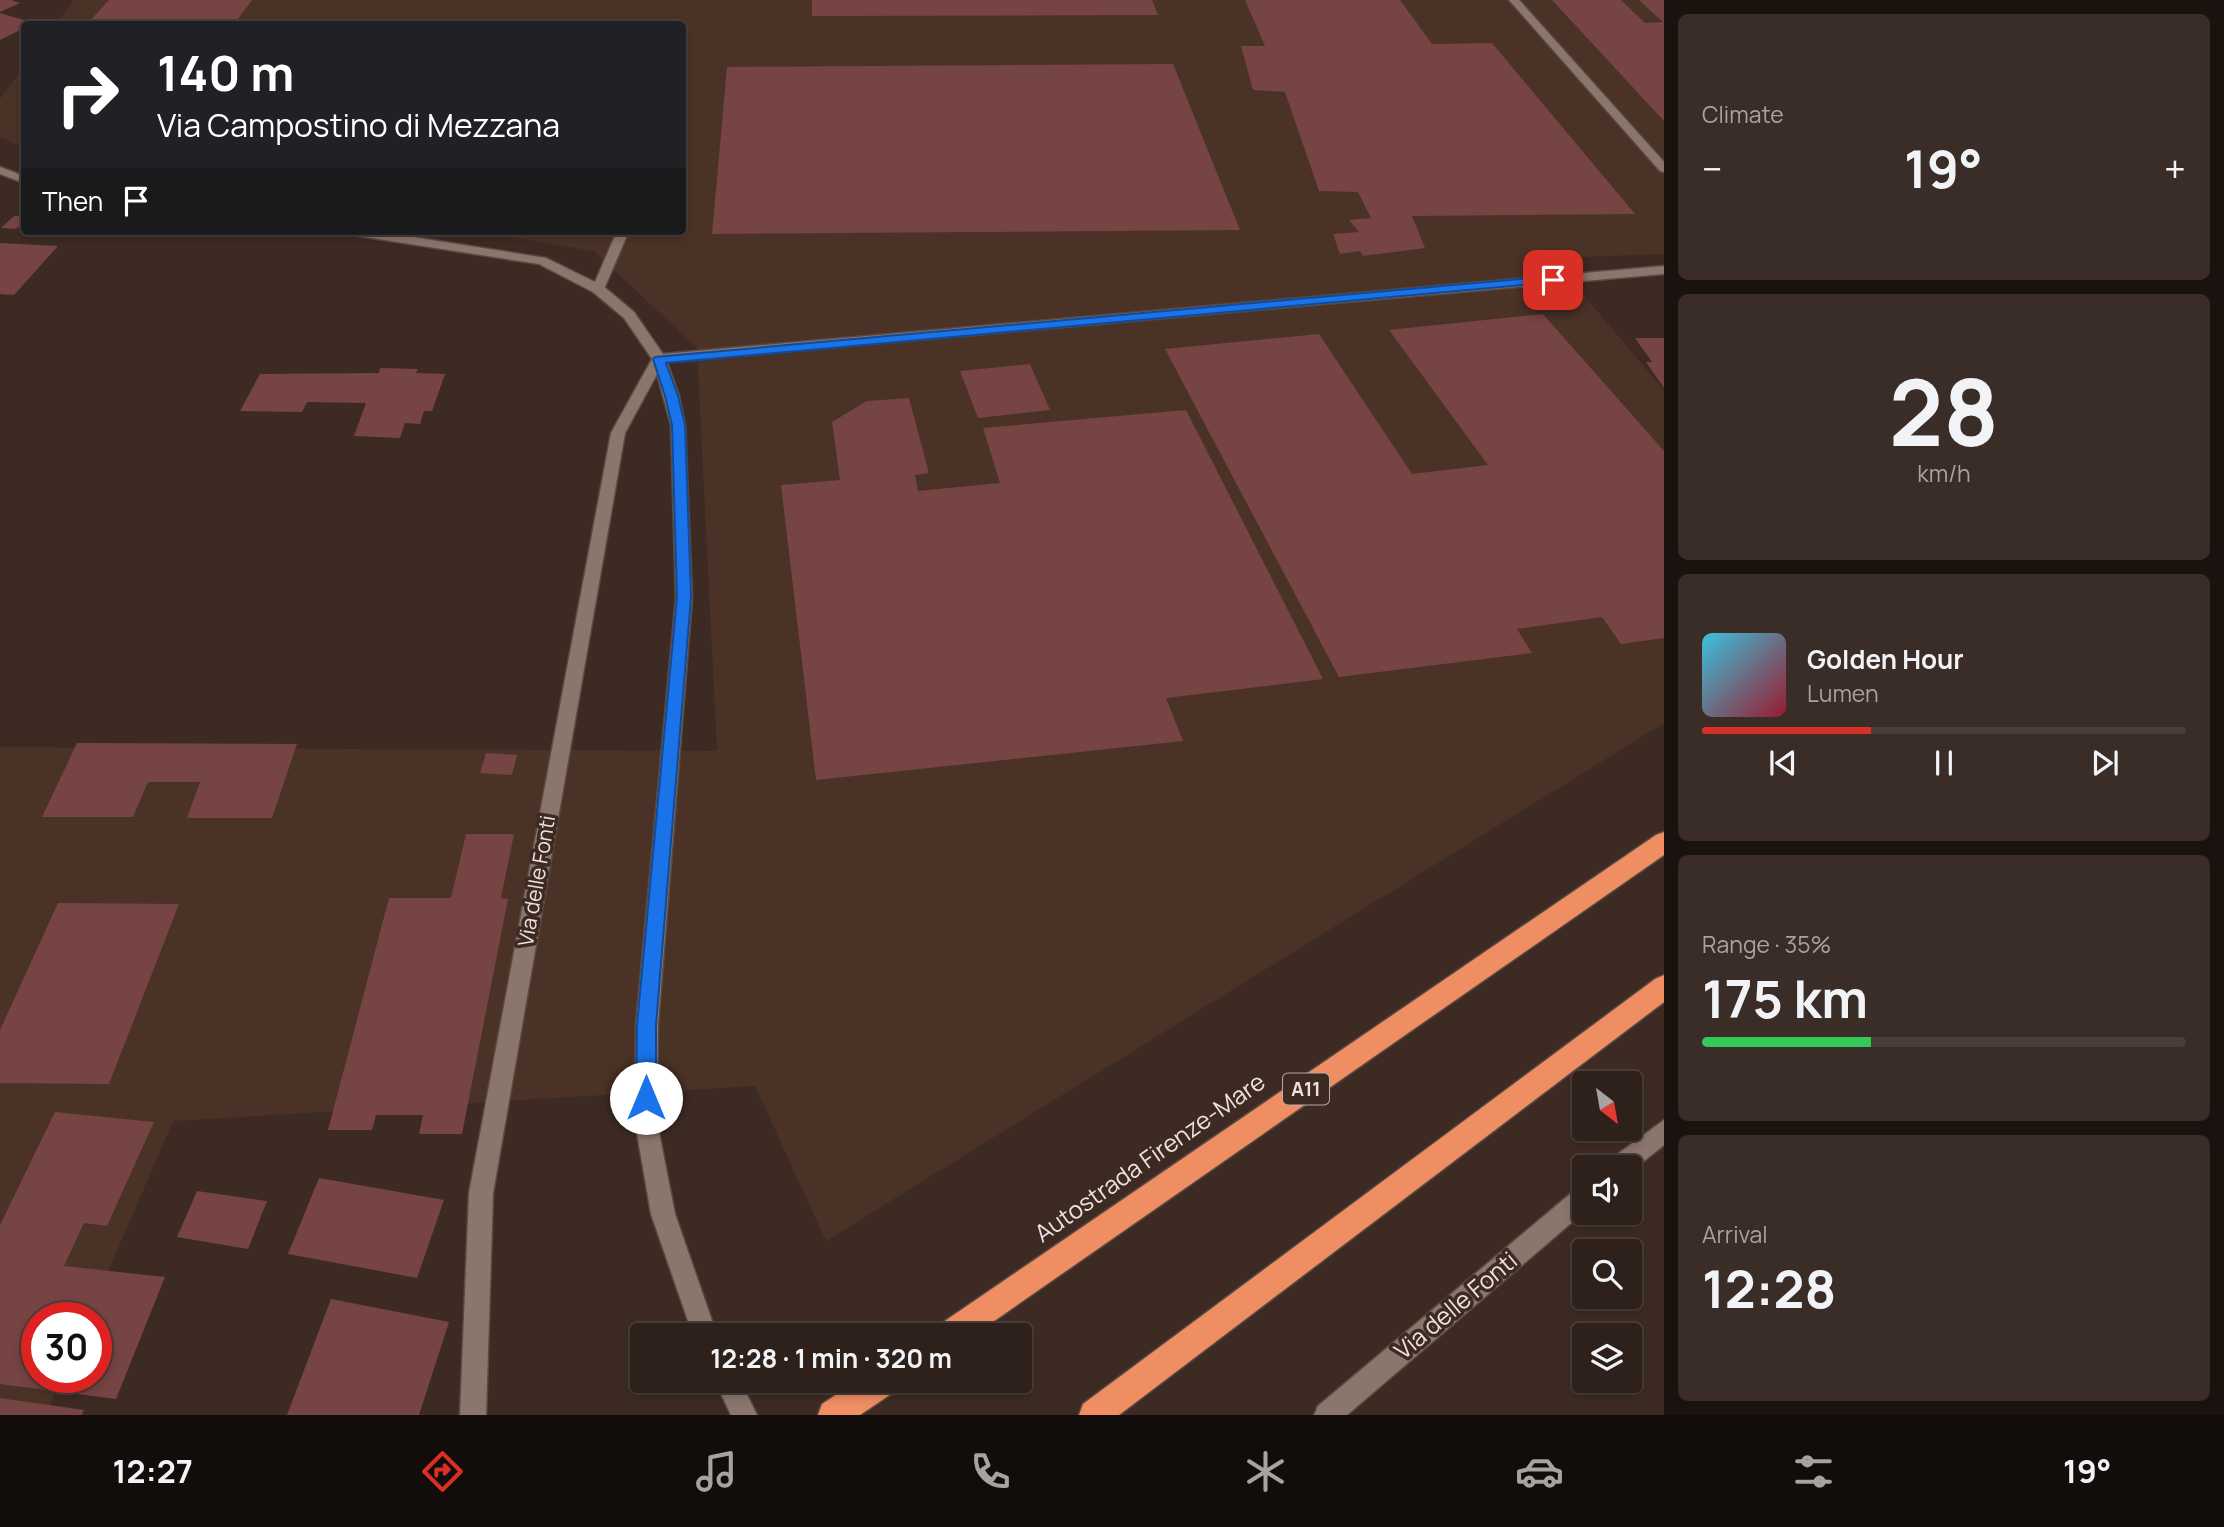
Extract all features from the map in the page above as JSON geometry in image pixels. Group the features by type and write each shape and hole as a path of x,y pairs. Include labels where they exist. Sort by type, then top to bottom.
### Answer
{"highway":[{"name":"Autostrada Firenze-Mare","path":"966,1323 1664,842"},
{"path":"1094,1415 1664,987"},
{"path":"833,1415 865,1393"}],"street":[{"path":"1514,0 1664,169"},
{"path":"0,170 21,179"},
{"path":"377,235 542,261 598,289 629,315 659,359 672,396 678,425 684,597 647,1025 646,1122 663,1214 700,1323"},
{"path":"598,289 621,235"},
{"path":"659,359 1664,270"},
{"name":"Via delle Fonti","path":"473,1415 481,1194 618,433 659,359"},
{"path":"1634,1155 1664,1131"},
{"name":"Via delle Fonti","path":"1327,1415 1572,1207"},
{"path":"733,1393 744,1415"}],"shaded area":[{"path":"74,0 1664,0 1664,254 1552,258 1664,390 1664,723 826,1241 755,1086 173,1121 95,1302 21,1302 21,1393 55,1393 46,1415 0,1415 0,747 717,751 697,348 594,251 498,235 686,235 686,21 58,21"},
{"path":"21,70 21,147 0,137 0,99"}],"building":[{"path":"0,0 11,0 20,3 0,12"},
{"path":"109,0 252,0 236,21 90,21"},
{"path":"812,0 1152,0 1158,15 812,16"},
{"path":"1245,0 1400,0 1432,44 1492,43 1635,214 1412,216 1425,248 1363,256 1360,251 1340,254 1333,234 1359,232 1349,220 1371,218 1358,192 1319,191 1285,92 1253,90 1241,46 1265,46"},
{"path":"1552,0 1621,0 1645,23 1663,22 1639,0 1664,0 1664,121"},
{"path":"0,13 27,21 21,21 21,30 0,40"},
{"path":"1173,64 1240,230 712,234 727,67"},
{"path":"14,216 21,216 21,224 16,229 1,228"},
{"path":"0,243 58,246 14,295 0,294"},
{"path":"1543,314 1664,451 1664,638 1621,644 1602,617 1517,629 1532,653 1339,677 1165,349 1319,334 1412,474 1488,465 1389,330"},
{"path":"1635,338 1664,338 1664,388 1646,362 1652,362"},
{"path":"1030,364 1050,410 978,418 960,371"},
{"path":"380,368 418,369 416,373 445,374 432,411 424,411 420,424 405,423 400,438 354,436 366,403 307,402 302,412 240,411 260,374 379,373"},
{"path":"909,398 929,473 915,475 918,491 1000,483 983,428 1186,410 1323,679 1166,698 1183,741 816,780 781,485 840,480 832,422 867,401"},
{"path":"77,743 297,744 272,818 187,818 200,782 148,782 133,817 42,817"},
{"path":"486,753 517,755 512,775 480,773"},
{"path":"466,834 514,834 501,898 508,899 462,1134 419,1134 423,1115 376,1115 372,1130 328,1130 389,898 451,898"},
{"path":"58,903 179,904 109,1084 0,1083 0,1030"},
{"path":"55,1112 154,1122 107,1226 84,1223 64,1266 165,1277 116,1399 70,1393 112,1393 112,1302 21,1302 21,1387 0,1384 0,1225"},
{"path":"319,1178 444,1200 417,1278 288,1254"},
{"path":"197,1191 267,1201 248,1249 177,1237"},
{"path":"331,1299 449,1322 419,1415 287,1415"},
{"path":"0,1398 84,1410 82,1415 0,1415"}],"route":[{"path":"646,1098 647,1025 684,597 678,425 672,396 659,359 1553,280"}]}
